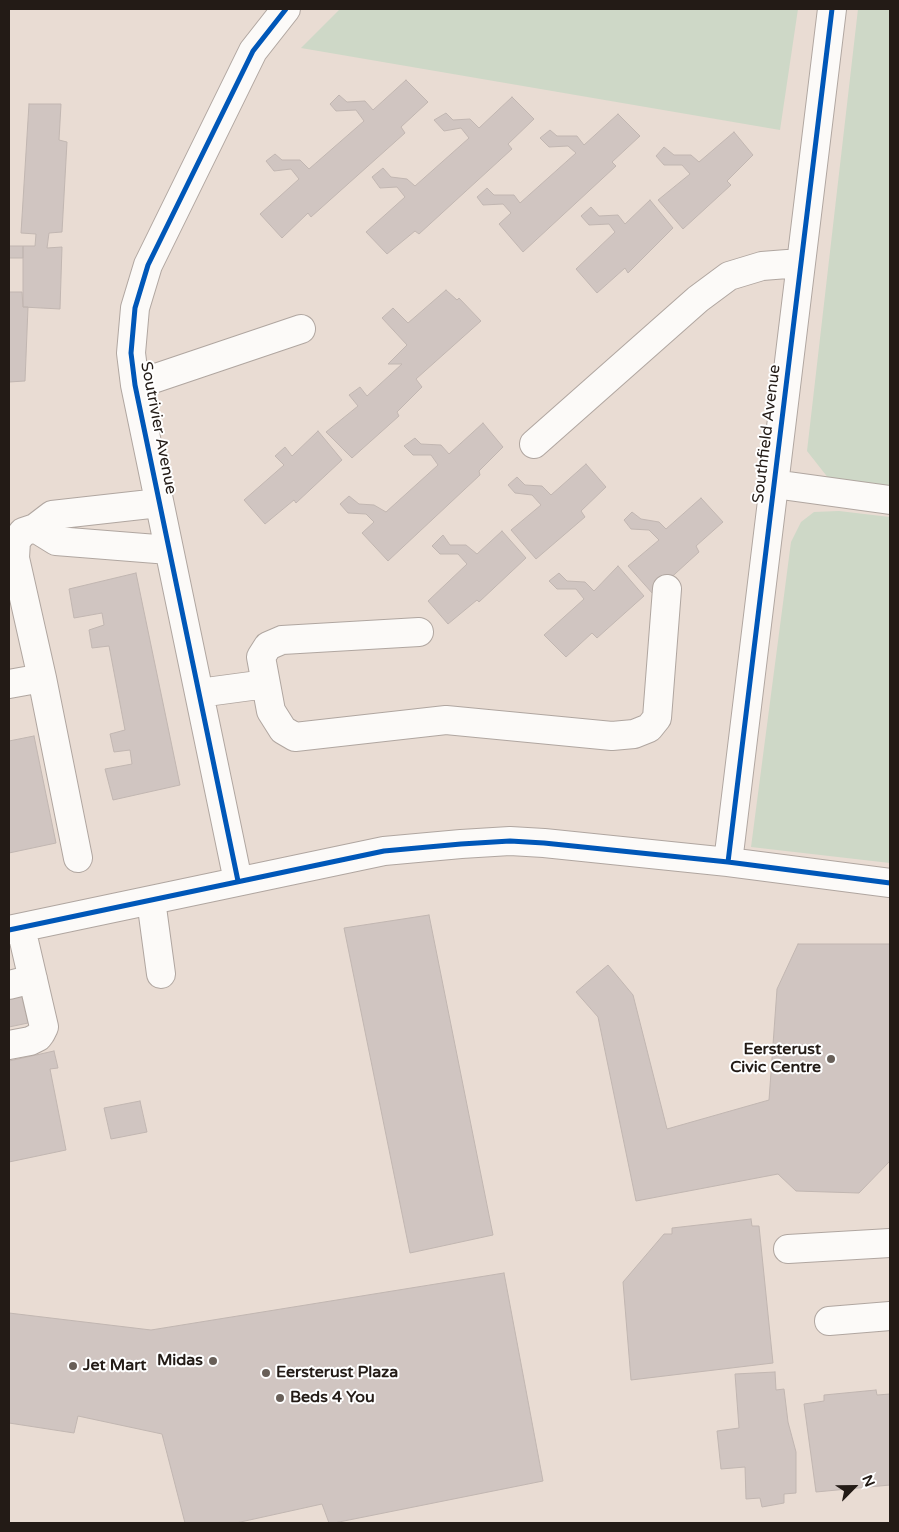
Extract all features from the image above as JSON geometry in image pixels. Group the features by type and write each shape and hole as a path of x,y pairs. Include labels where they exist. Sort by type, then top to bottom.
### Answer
{"street":[{"name":"Soutrivier Avenue","path":"238,881 135,385 131,353 135,308 148,265 253,51 286,9"},
{"name":"Southfield Avenue","path":"728,862 832,9"},
{"path":"534,444 698,299 729,276 762,266 800,263"},
{"path":"135,385 301,329"},
{"path":"774,484 890,500"},
{"path":"78,858 42,678 15,558 16,540 23,532 35,528 52,515 159,503"},
{"path":"35,528 56,542 169,550"},
{"path":"418,632 282,640 268,646 261,657 271,711 283,730 295,737 446,720 612,736 634,734 649,728 657,718 666,589"},
{"path":"9,684 42,678"},
{"path":"199,693 266,684"},
{"path":"9,1046 38,1037 44,1027 21,982 15,929 384,851 510,841 544,843 728,862 890,882"},
{"path":"151,900 161,974"},
{"path":"788,1249 890,1243"},
{"path":"828,1321 890,1316"}],"green space":[{"path":"340,9 798,9 780,130 301,48"},
{"path":"858,9 890,9 890,486 829,479 807,451"},
{"path":"839,511 890,517 890,863 751,847 791,542 801,522 814,512"}],"building":[{"path":"406,80 428,102 401,127 405,133 311,217 308,213 282,238 260,214 299,179 291,169 274,171 266,161 275,154 282,160 300,160 309,169 364,121 356,110 336,111 330,104 339,95 347,102 365,101 373,110"},
{"path":"512,97 534,119 508,144 512,149 419,234 415,231 387,254 366,232 405,197 397,187 380,188 372,177 383,168 391,177 407,179 415,186 469,138 461,128 444,131 434,120 446,113 453,120 470,119 479,128"},
{"path":"29,104 61,104 59,140 67,142 62,232 49,233 47,248 62,247 60,309 23,307 23,246 35,246 36,234 21,233"},
{"path":"618,114 640,136 612,162 616,166 523,252 499,224 511,213 503,204 483,205 477,197 487,188 494,195 514,195 520,203 576,153 568,146 549,147 540,138 550,130 557,136 577,136 584,145"},
{"path":"734,132 753,155 727,181 731,185 683,229 658,200 690,174 682,165 664,165 656,156 664,147 674,155 691,155 699,162"},
{"path":"650,200 673,228 628,273 625,268 597,293 576,269 615,232 609,224 589,225 581,216 591,207 599,216 618,215 625,224"},
{"path":"9,246 23,246 23,258 9,258"},
{"path":"446,290 457,300 459,298 481,321 416,379 422,387 397,412 399,416 352,458 326,432 358,406 349,395 360,387 367,396 402,364 388,364 407,345 382,318 393,308 408,323"},
{"path":"9,292 22,292 23,307 28,307 25,381 9,382"},
{"path":"483,423 503,447 479,471 480,475 388,561 362,533 374,522 366,514 348,513 340,504 349,496 359,504 374,505 386,512 438,465 431,455 413,455 404,446 415,438 421,444 441,445 449,454"},
{"path":"318,431 342,460 296,503 294,500 265,524 244,500 284,465 275,456 285,447 292,456"},
{"path":"586,464 606,487 581,511 585,517 536,559 511,530 541,505 532,495 515,493 508,485 517,477 525,485 542,486 551,495"},
{"path":"701,498 723,522 696,546 699,552 653,594 628,566 659,540 649,530 631,529 624,520 632,512 641,519 659,522 666,529"},
{"path":"502,531 526,558 479,602 477,600 448,624 428,601 467,564 458,554 440,554 432,546 443,535 450,545 466,545 477,554"},
{"path":"618,566 644,596 597,638 592,633 566,657 544,635 584,599 576,589 557,589 549,581 559,573 567,581 585,582 594,591"},
{"path":"136,573 180,785 113,800 105,769 132,764 130,750 114,752 110,734 125,730 109,646 92,648 89,630 104,625 102,613 74,618 69,589"},
{"path":"34,736 56,843 9,853 9,741"},
{"path":"429,915 493,1235 410,1253 344,928"},
{"name":"Eersterust Civic Centre","path":"798,944 890,944 890,1161 859,1193 796,1191 778,1174 636,1201 598,1017 576,992 608,965 633,995 667,1129 769,1100 777,989"},
{"path":"20,989 28,1023 9,1027 9,992"},
{"path":"54,1051 58,1068 50,1069 66,1150 9,1162 9,1061"},
{"path":"140,1101 147,1132 111,1139 104,1108"},
{"path":"751,1219 752,1226 759,1226 773,1363 631,1380 623,1282 664,1234 672,1234 672,1228"},
{"name":"Eersterust Plaza","path":"504,1273 543,1481 334,1523 329,1523 322,1504 236,1523 185,1523 162,1434 78,1416 74,1433 9,1423 9,1313 151,1330"},
{"path":"775,1372 776,1390 784,1389 788,1422 796,1452 796,1493 784,1494 784,1503 762,1507 760,1498 746,1499 745,1467 721,1469 717,1431 739,1428 735,1374"},
{"path":"876,1390 877,1395 890,1394 890,1485 816,1492 804,1404 824,1401 824,1395"}],"cycle path":[{"path":"238,881 135,385 131,353 135,308 148,265 253,51 286,9"},
{"path":"728,862 832,9"},
{"path":"9,930 384,851 510,841 728,862 890,883"}],"place":[{"name":"Eersterust Civic Centre","path":"831,1059"},
{"name":"Midas","path":"213,1361"},
{"name":"Jet Mart","path":"73,1366"},
{"name":"Eersterust Plaza","path":"266,1373"},
{"name":"Beds 4 You","path":"280,1398"}]}
